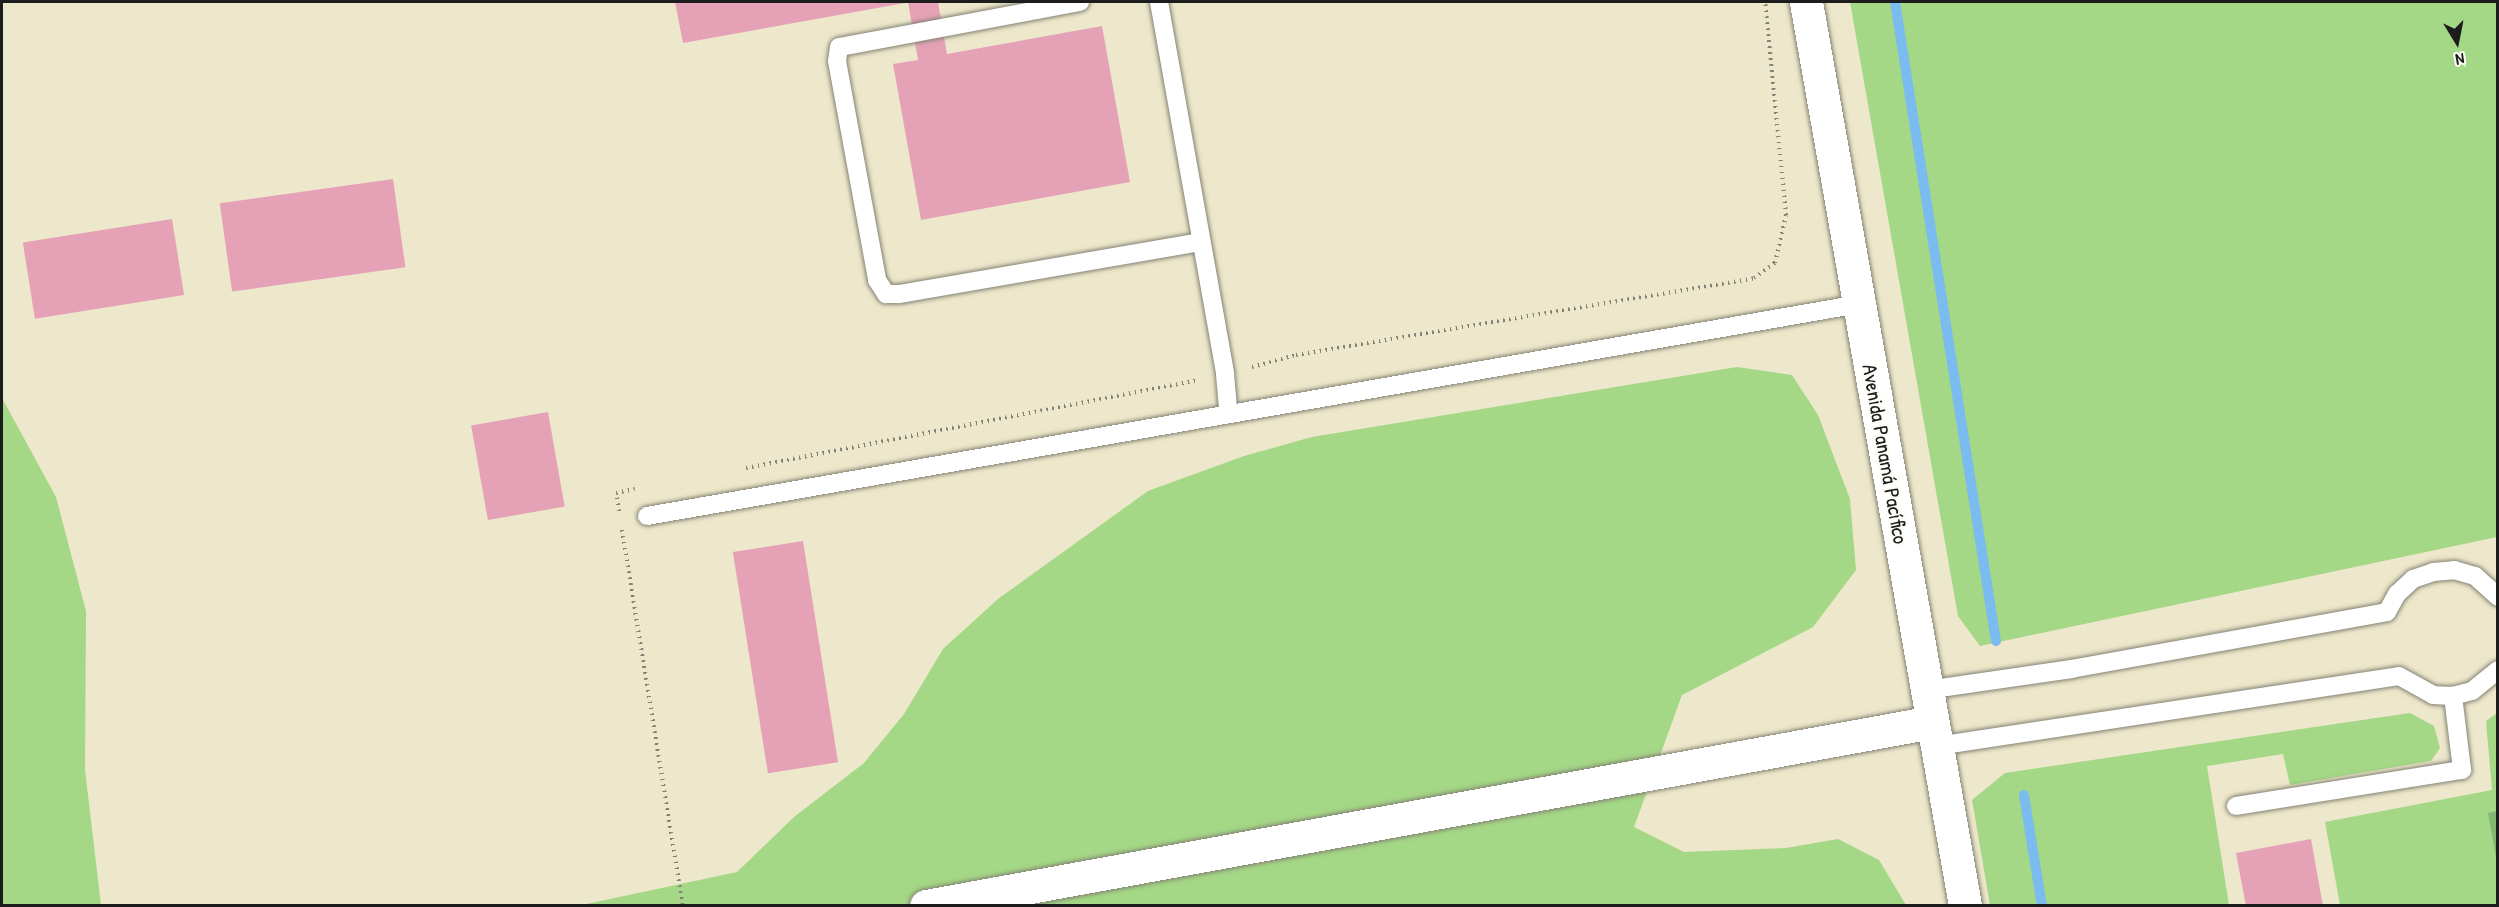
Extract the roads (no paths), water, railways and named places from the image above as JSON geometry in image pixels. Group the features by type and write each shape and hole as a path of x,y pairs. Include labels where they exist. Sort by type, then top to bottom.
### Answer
{"street":[{"name":"Avenida Panamá Pacífico","path":"1806,2 1965,906"},
{"path":"926,906 1934,734"}],"lane":[{"path":"1080,2 838,47 837,61 877,280 886,294 899,294 1200,242"},
{"path":"1160,2 1200,242 1225,374 1228,412"},
{"path":"647,516 1228,412 1859,304"},
{"path":"1926,690 2071,669 2387,612 2397,594 2413,579 2433,572 2454,570 2475,576 2498,597"},
{"path":"1934,734 2399,676 2433,695 2453,696 2472,691 2498,670"},
{"path":"2236,806 2462,770 2453,696"}],"waterway":[{"path":"1895,2 1996,641"},
{"path":"2024,795 2042,906"}]}
